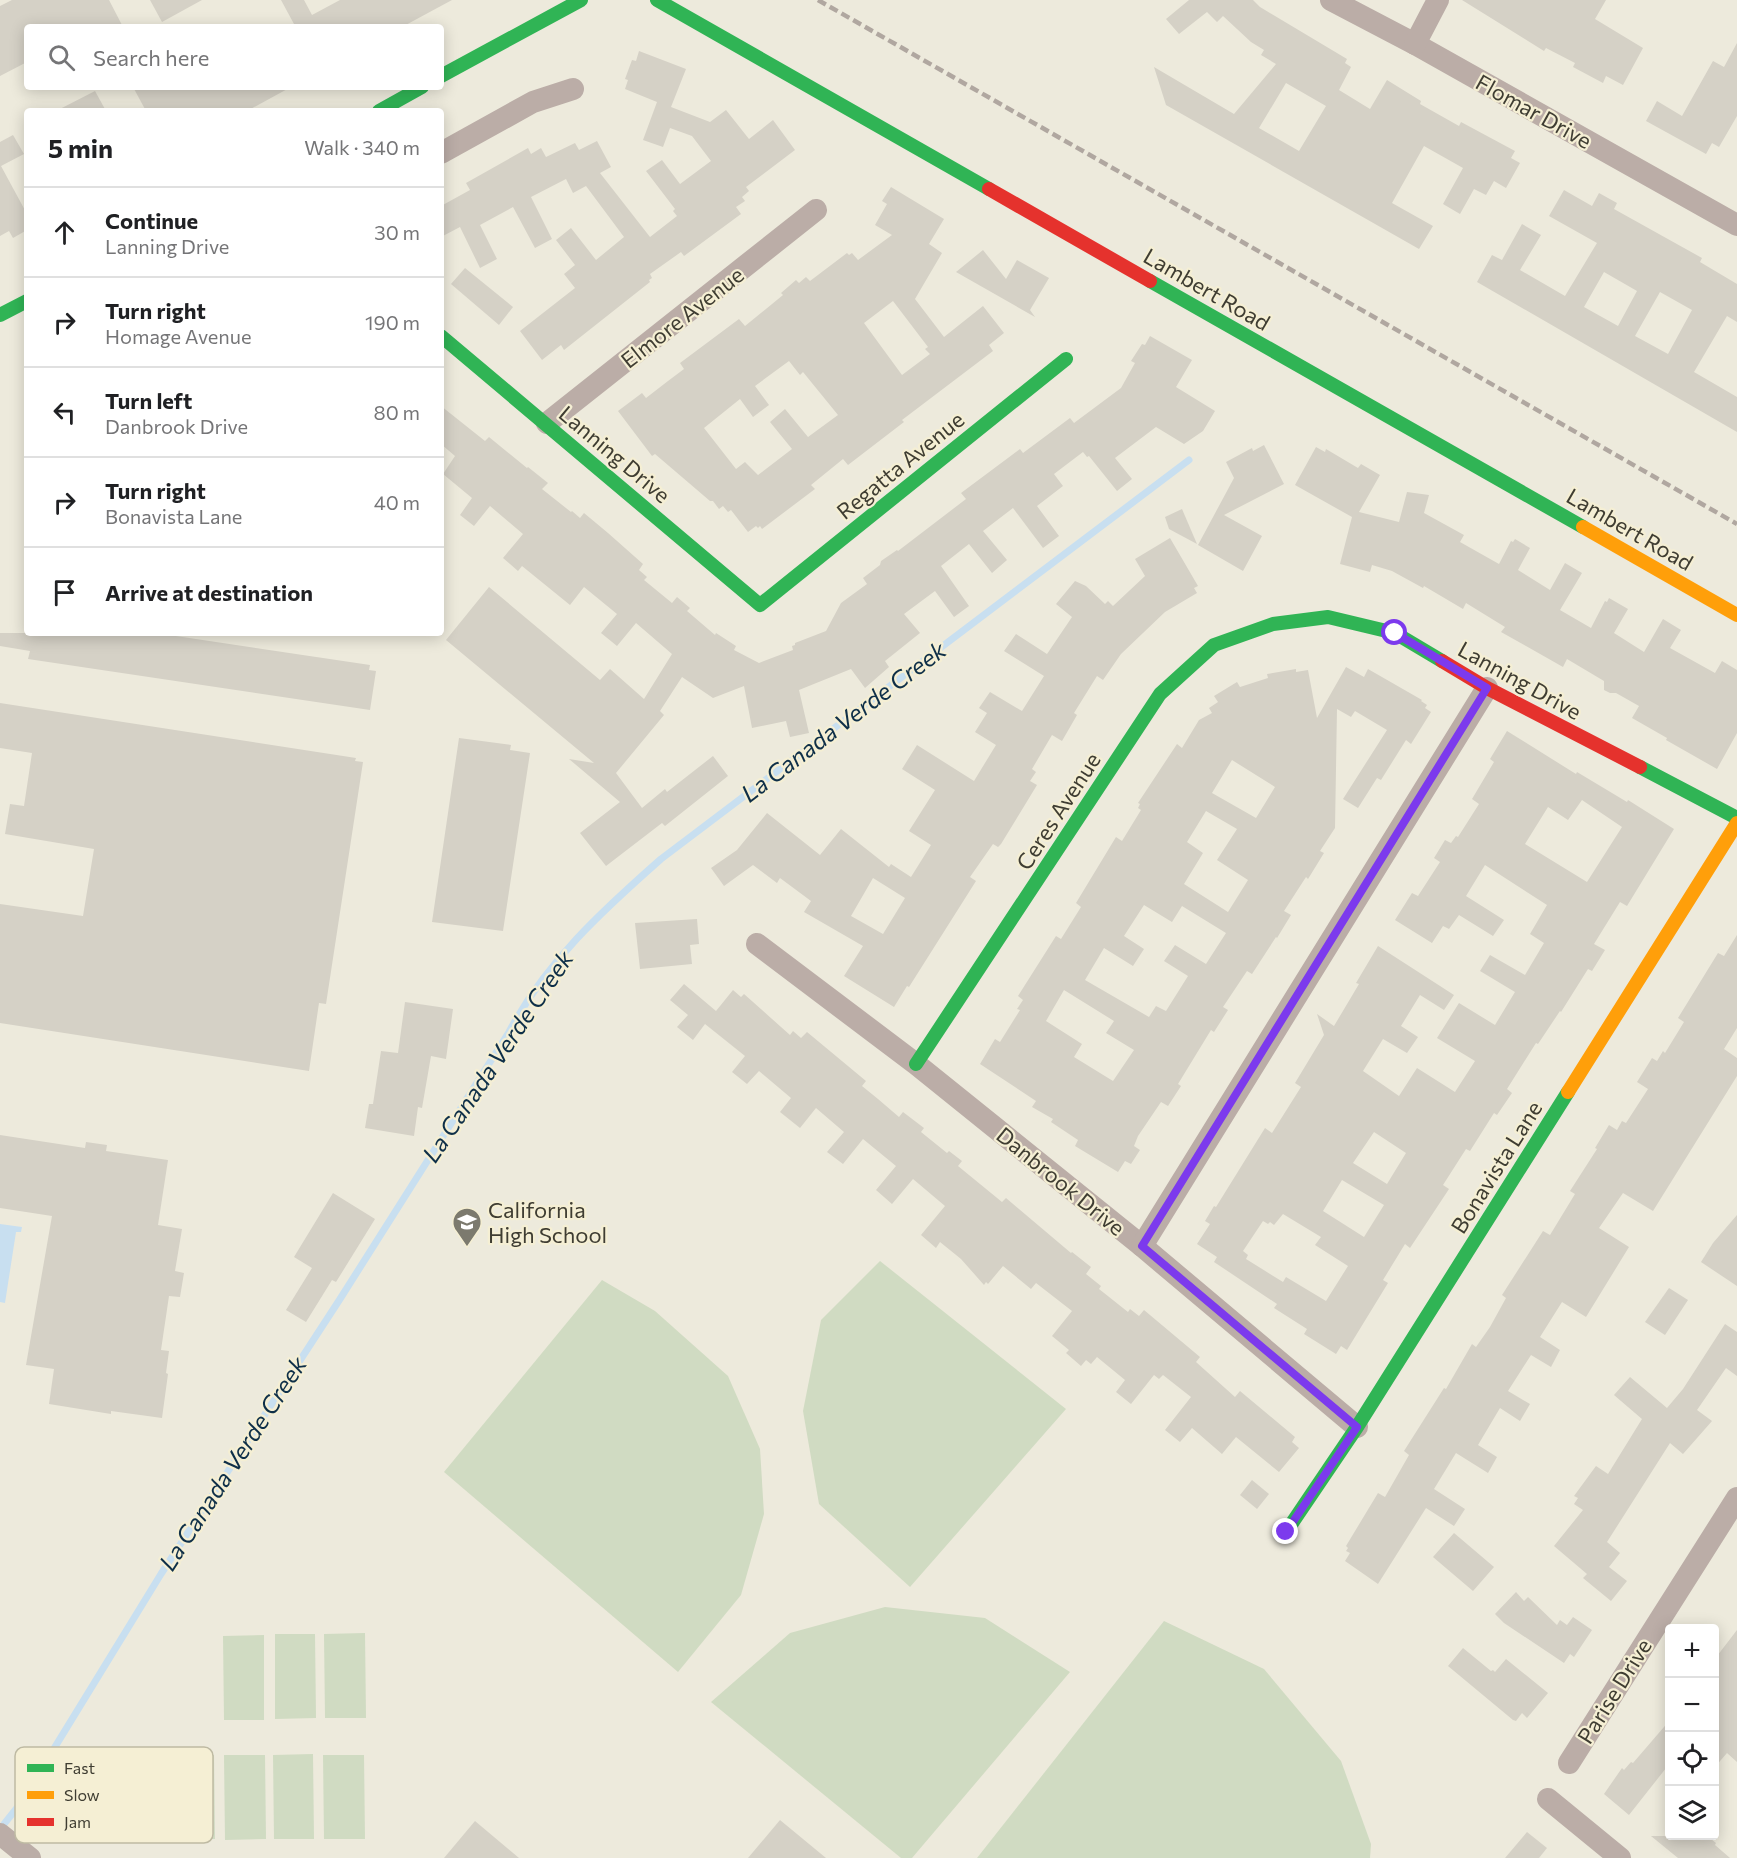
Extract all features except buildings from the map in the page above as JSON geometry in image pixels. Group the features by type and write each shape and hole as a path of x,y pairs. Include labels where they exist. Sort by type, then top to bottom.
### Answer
{"street":[{"path":"444,74 581,0"},
{"name":"Lambert Road","path":"657,0 1737,615"},
{"name":"Flomar Drive","path":"1331,0 1736,222"},
{"path":"1415,44 1438,0"},
{"path":"444,151 532,102 573,89"},
{"path":"384,108 417,90"},
{"name":"Elmore Avenue","path":"547,423 816,210"},
{"path":"0,315 24,303"},
{"name":"Lanning Drive","path":"444,338 760,605"},
{"name":"Regatta Avenue","path":"760,605 1066,359"},
{"name":"Lanning Drive","path":"1273,624 1328,617 1395,633 1487,688 1737,820"},
{"name":"Ceres Avenue","path":"916,1064 1160,694 1214,645 1273,624"},
{"path":"1142,1246 1487,688"},
{"name":"Bonavista Lane","path":"1286,1532 1357,1427 1737,820"},
{"name":"Danbrook Drive","path":"757,944 916,1064 1142,1246 1357,1427"},
{"name":"Parise Drive","path":"1569,1763 1737,1498"},
{"path":"1548,1798 1620,1858"},
{"path":"3,1836 30,1858"}],"green space":[{"path":"880,1261 1066,1409 910,1587 819,1504 803,1411 821,1320"},
{"path":"602,1280 655,1311 728,1376 760,1449 764,1514 741,1595 678,1672 444,1472"},
{"path":"885,1607 985,1618 1070,1672 912,1858 901,1858 711,1702 790,1633"},
{"path":"1164,1621 1264,1669 1341,1761 1371,1844 1370,1858 977,1858"},
{"path":"365,1633 366,1718 325,1718 324,1634"},
{"path":"275,1634 315,1634 316,1718 275,1719"},
{"path":"264,1635 264,1720 224,1720 223,1636"},
{"path":"313,1754 314,1839 274,1839 273,1755"},
{"path":"213,1755 214,1755 215,1839 213,1839"},
{"path":"224,1755 265,1755 266,1839 225,1840"},
{"path":"323,1755 364,1755 365,1839 324,1839"}],"water":[{"path":"0,1224 22,1227 21,1232 16,1232 5,1303 0,1302"}],"waterway":[{"name":"La Canada Verde Creek","path":"55,1747 161,1574 340,1299 524,1007 558,960 597,918 661,859 1189,460"},
{"name":"La Canada Verde Creek","path":"0,1829 15,1810"}],"railway":[{"path":"818,0 1737,524"}],"traffic: fast":[{"path":"444,74 581,0"},
{"path":"657,0 989,189"},
{"path":"384,108 417,90"},
{"path":"1150,281 1583,527"},
{"path":"0,315 24,303"},
{"path":"444,339 760,605 1066,359"},
{"path":"916,1064 1160,694 1214,645 1273,624 1328,617 1395,633 1442,661"},
{"path":"1640,767 1737,818"},
{"path":"1286,1532 1357,1427 1568,1092"}],"traffic: slow":[{"path":"1583,527 1737,615"},
{"path":"1568,1092 1737,823"}],"traffic: jam":[{"path":"989,189 1150,281"},
{"path":"1442,661 1487,688 1640,767"}],"place":[{"name":"California High School","path":"467,1248"}],"route":[{"path":"1286,1532 1357,1427 1142,1246 1487,688 1395,633"}]}
